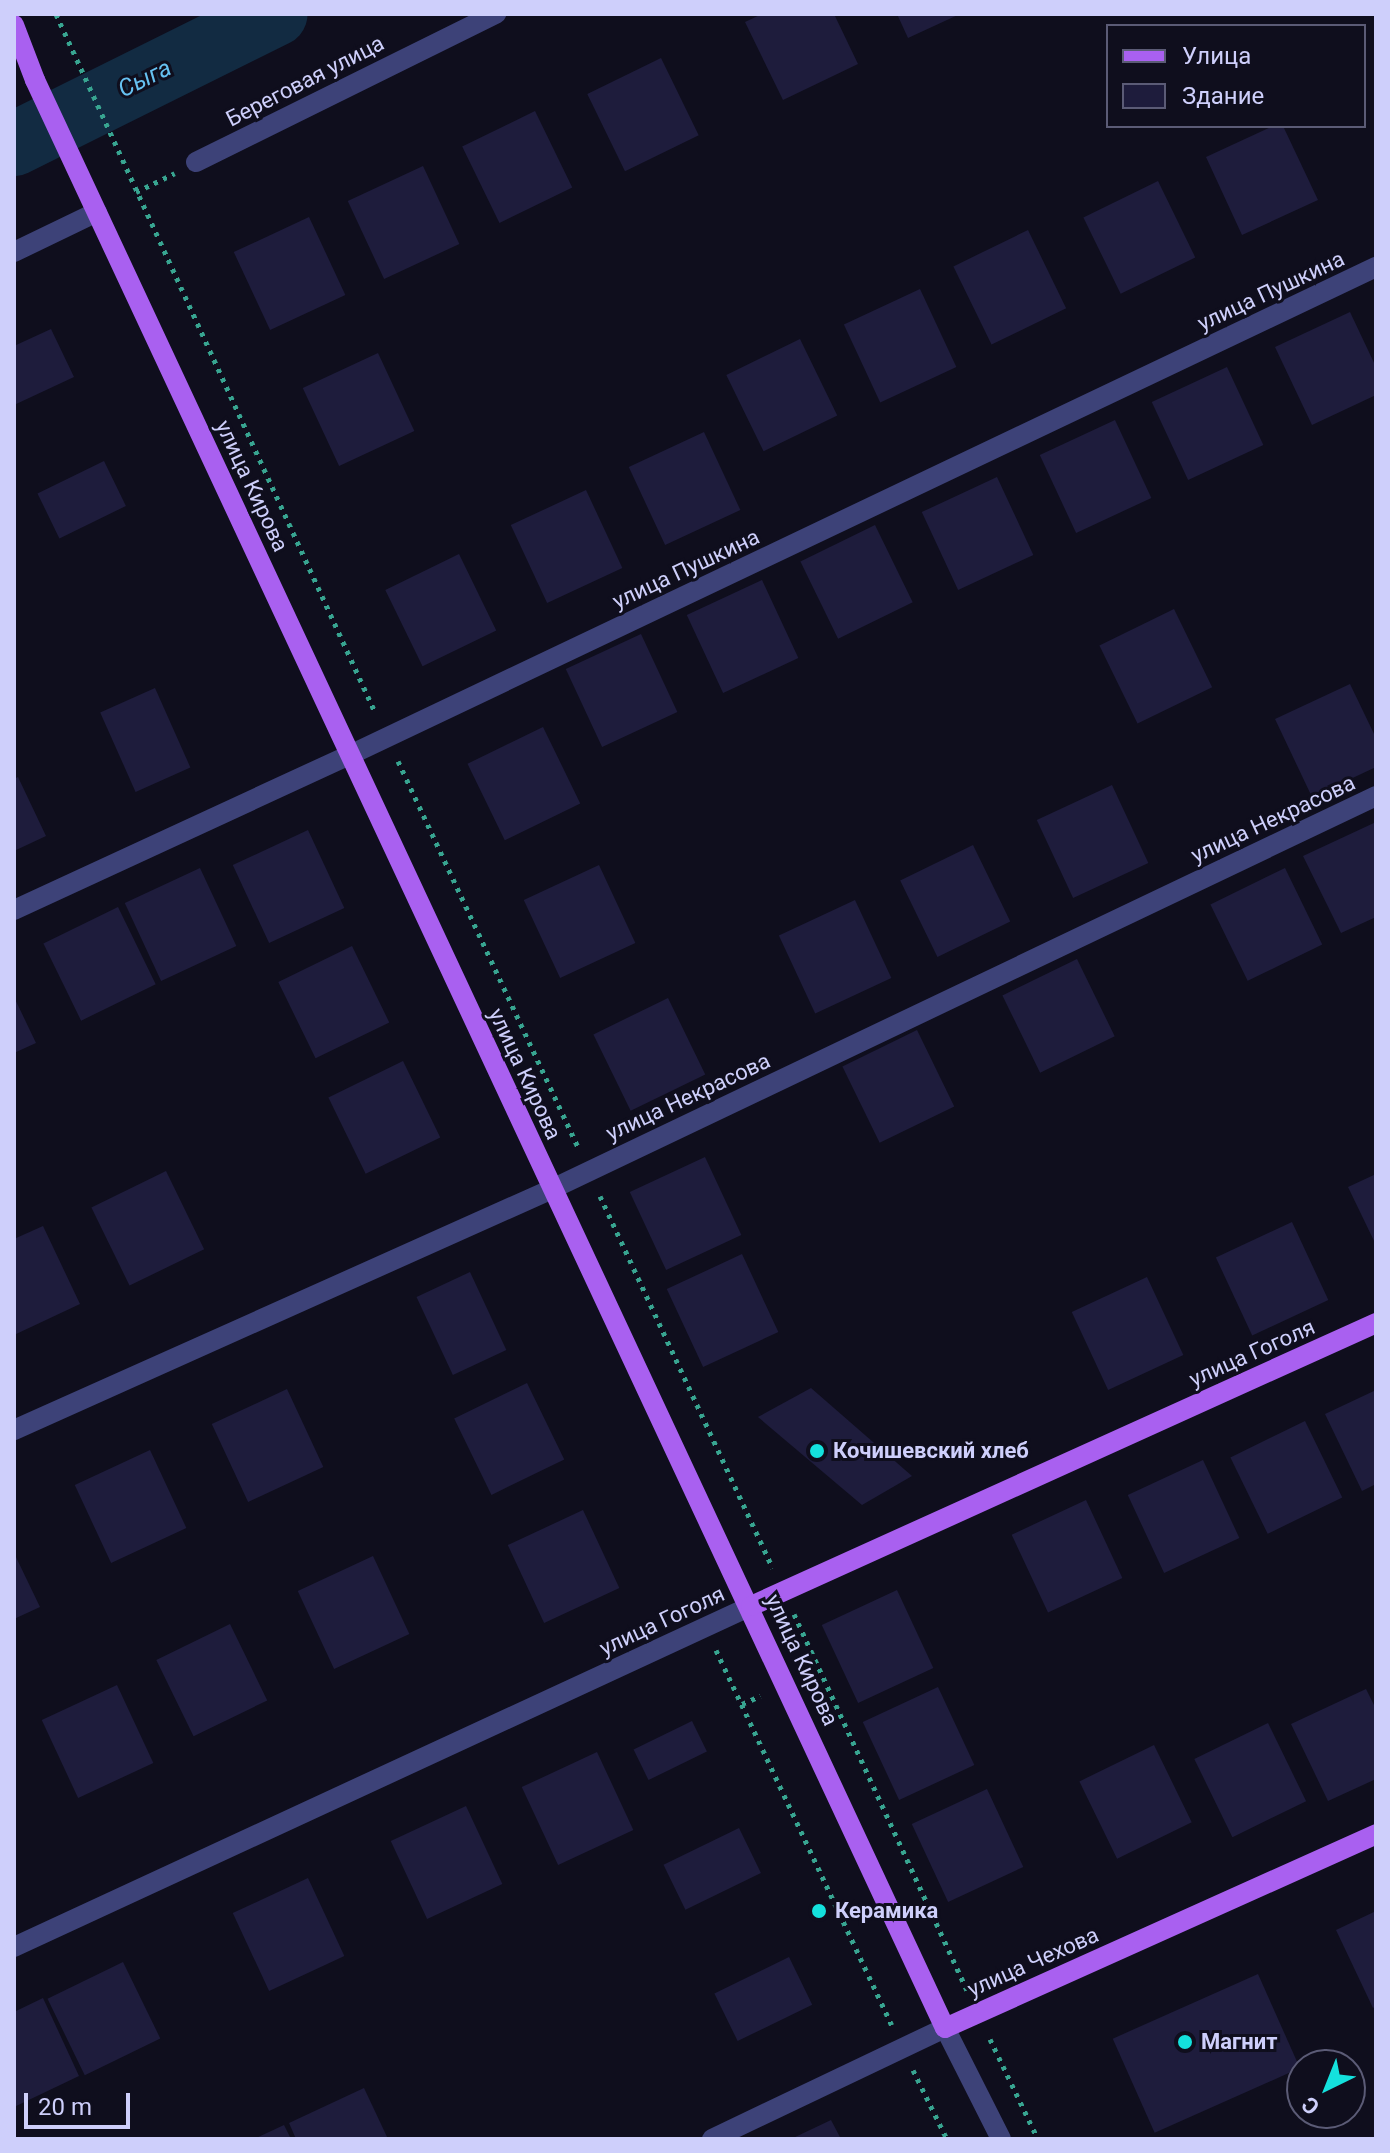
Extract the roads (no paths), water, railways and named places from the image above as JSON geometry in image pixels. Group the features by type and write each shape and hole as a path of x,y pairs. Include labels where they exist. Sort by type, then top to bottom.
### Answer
{"main road":[{"name":"улица Кирова","path":"14,25 35,80 352,754 552,1189 751,1606 945,2028"},
{"name":"улица Гоголя","path":"751,1606 1376,1323"},
{"name":"улица Чехова","path":"945,2028 1376,1834"}],"street":[{"name":"Береговая улица","path":"196,162 496,14"},
{"path":"14,252 97,212"},
{"name":"улица Пушкина","path":"14,910 352,754 1376,267"},
{"name":"улица Некрасова","path":"14,1430 552,1189 1376,796"},
{"name":"улица Гоголя","path":"14,1947 751,1606"},
{"name":"улица Чехова","path":"712,2139 945,2028"},
{"name":"улица Кирова","path":"945,2028 1001,2139"}],"waterway":[{"name":"Сыга","path":"14,144 276,14"}],"place":[{"name":"Кочишевский хлеб","path":"817,1451"},
{"name":"Керамика","path":"819,1911"},
{"name":"Магнит","path":"1185,2042"}]}
